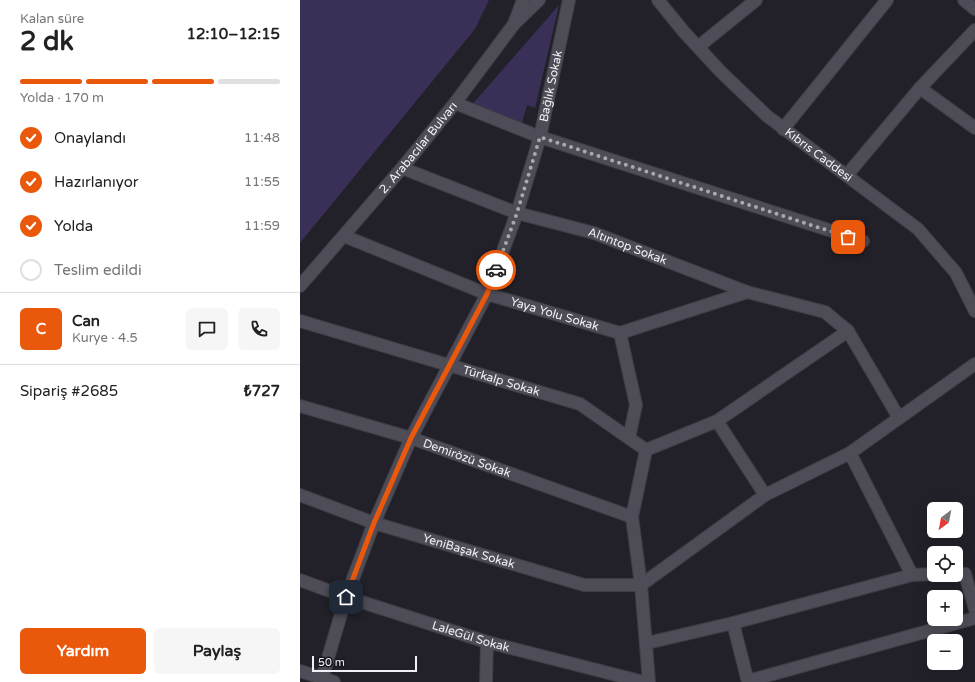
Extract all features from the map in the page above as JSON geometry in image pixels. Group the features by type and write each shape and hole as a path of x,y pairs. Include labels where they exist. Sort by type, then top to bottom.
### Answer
{"street":[{"name":"2. Arabacılar Bulvarı","path":"300,286 402,168 455,103 514,24 523,0"},
{"path":"514,24 539,0"},
{"name":"Bağlık Sokak","path":"326,681 346,597 374,523 411,438 487,294 517,213 540,137 569,0"},
{"name":"Kıbrıs Caddesi","path":"658,0 698,47 766,116 918,229 956,273 975,311"},
{"path":"698,47 756,0"},
{"path":"783,128 888,0"},
{"path":"964,0 975,9"},
{"path":"847,175 920,88 975,30"},
{"path":"920,88 975,128"},
{"path":"455,103 540,137 863,241"},
{"name":"Altıntop Sokak","path":"402,168 517,213 594,233 747,292 825,312 848,331 900,418"},
{"name":"Yaya Yolu Sokak","path":"344,236 487,294 620,333"},
{"path":"629,438 636,405 620,333 747,292"},
{"name":"Türkalp Sokak","path":"300,321 580,404 646,450"},
{"path":"650,682 642,585 632,517 646,450 717,421 848,331"},
{"path":"642,585 765,495 850,453 975,364"},
{"name":"Demirözü Sokak","path":"300,406 411,438 632,517"},
{"path":"717,421 765,495"},
{"path":"850,453 912,575"},
{"name":"YeniBaşak Sokak","path":"300,495 374,523 584,585 642,585"},
{"path":"966,573 975,609"},
{"path":"647,643 733,623 912,575 927,574"},
{"name":"LaleGül Sokak","path":"300,580 346,597 487,642 644,682"},
{"path":"733,623 748,682 975,618"},
{"path":"486,682 487,642"},
{"path":"300,671 326,681"}],"shaded area":[{"path":"300,0 489,0 475,29 300,243"},
{"path":"559,5 535,108 527,105 521,126 470,107"}],"way so far":[{"path":"496,270 517,213 540,137 622,165 848,237"}],"route":[{"path":"346,597 374,523 411,438 487,294 496,270"}]}
